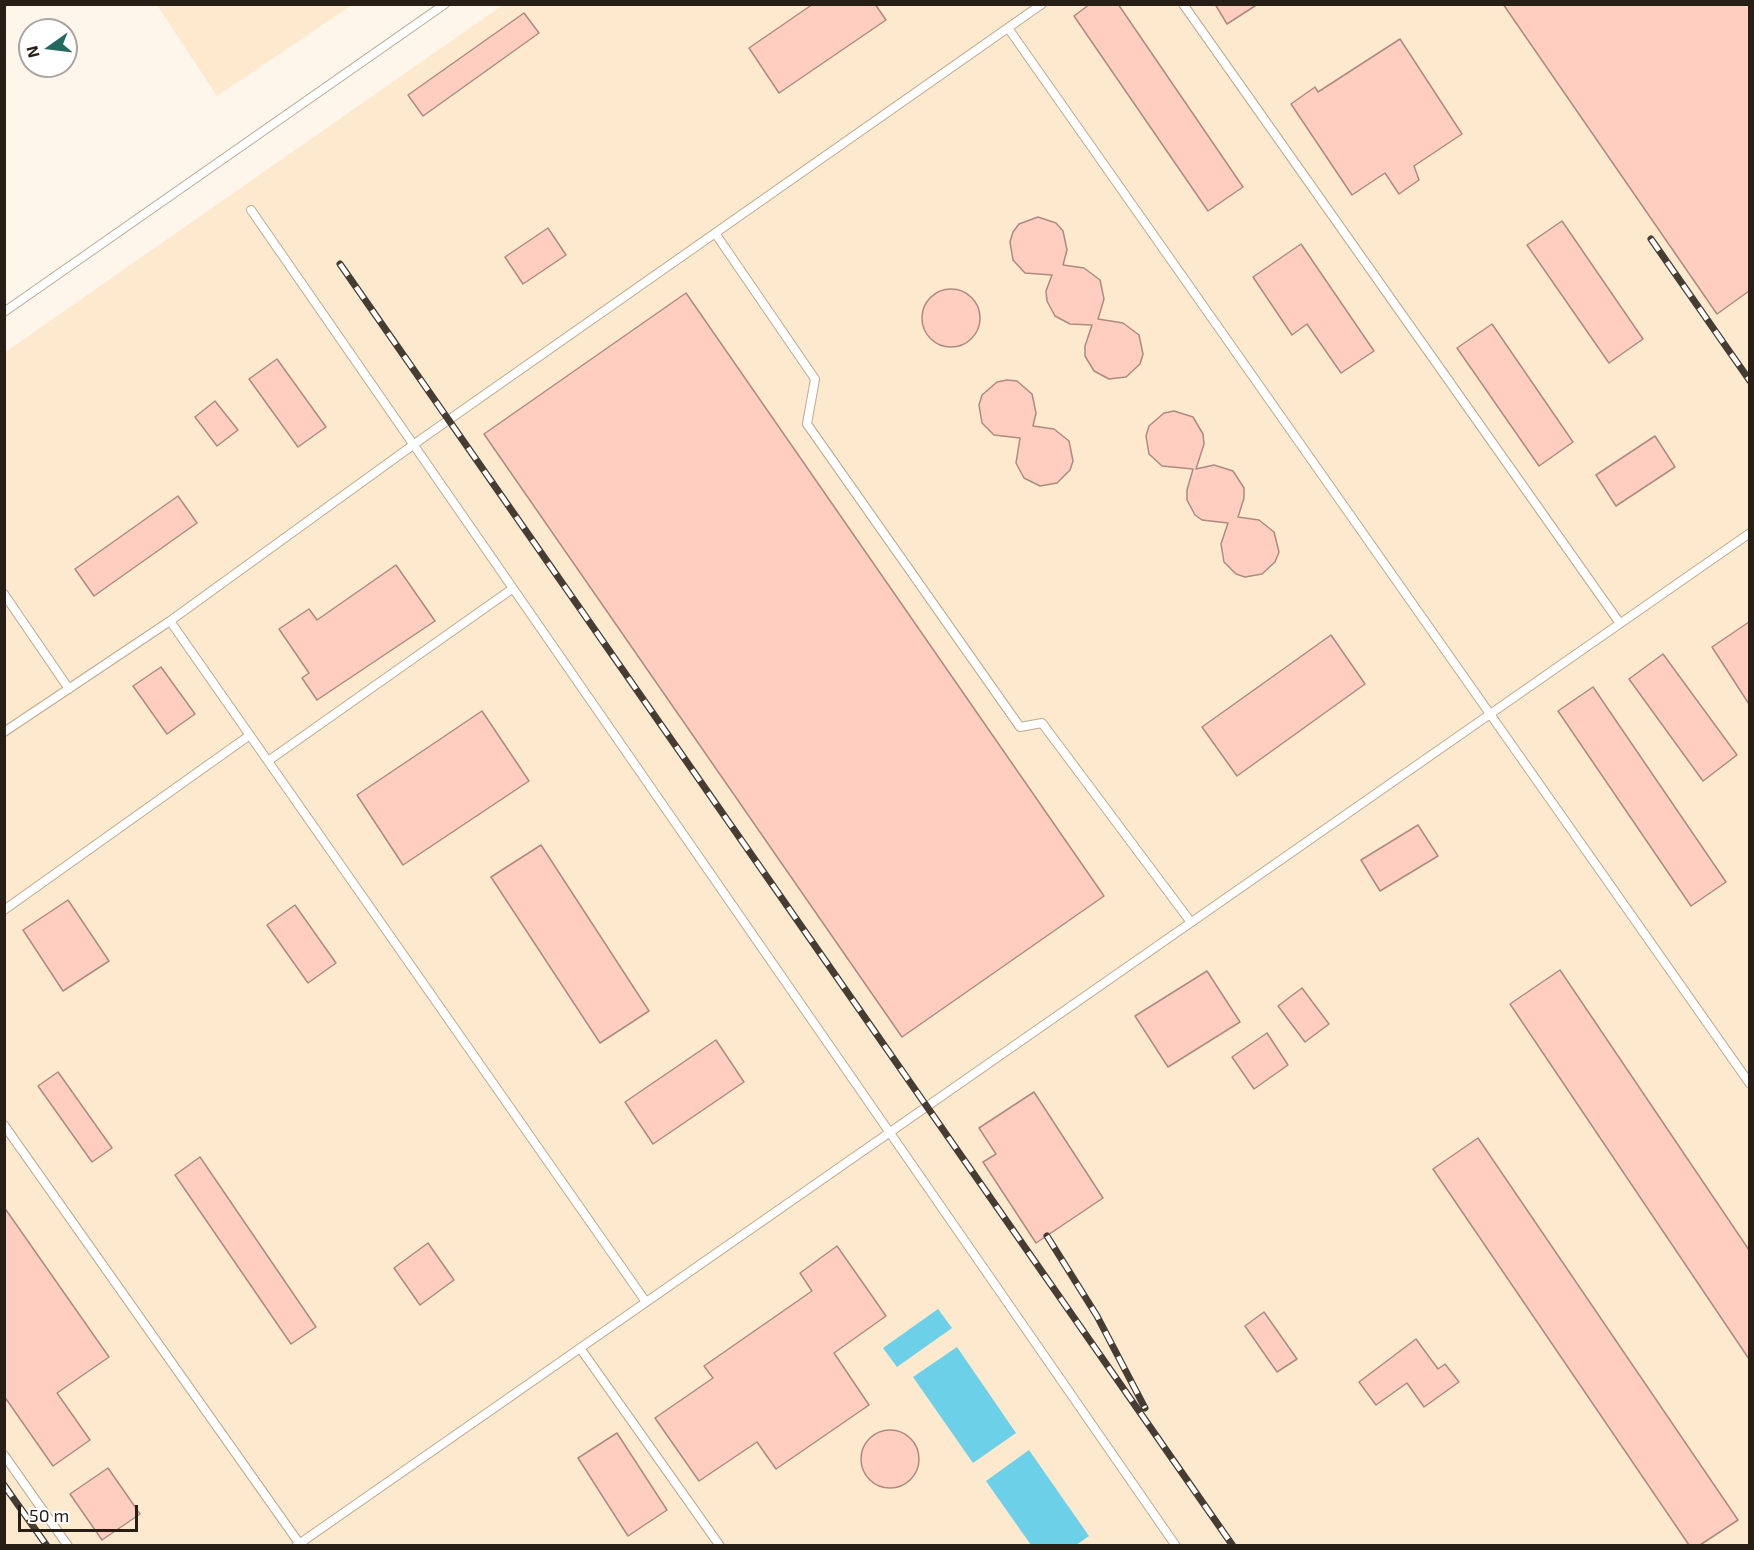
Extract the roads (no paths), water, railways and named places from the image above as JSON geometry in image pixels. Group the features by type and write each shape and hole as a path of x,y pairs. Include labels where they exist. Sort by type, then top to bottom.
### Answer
{"lane":[{"path":"4,312 445,4"},
{"path":"4,732 170,621 412,445 1042,4"},
{"path":"1183,4 1619,622"},
{"path":"1008,28 1749,1084"},
{"path":"251,210 1176,1545"},
{"path":"714,233 815,378 807,424 1020,727 1042,723 1190,921"},
{"path":"4,1125 298,1544 1749,532"},
{"path":"268,761 512,589"},
{"path":"4,594 69,689"},
{"path":"170,621 646,1302"},
{"path":"4,910 250,735"},
{"path":"580,1348 720,1545"},
{"path":"4,1455 68,1545"}],"water":[{"path":"938,1309 952,1328 897,1367 883,1348"},
{"path":"957,1347 1016,1433 973,1463 913,1377"},
{"path":"1029,1450 1089,1536 1076,1545 1031,1545 986,1481"}],"railway":[{"path":"1651,239 1750,381"},
{"path":"340,264 1233,1546"},
{"path":"1047,1236 1097,1316 1145,1408"},
{"path":"4,1485 47,1546"}]}
